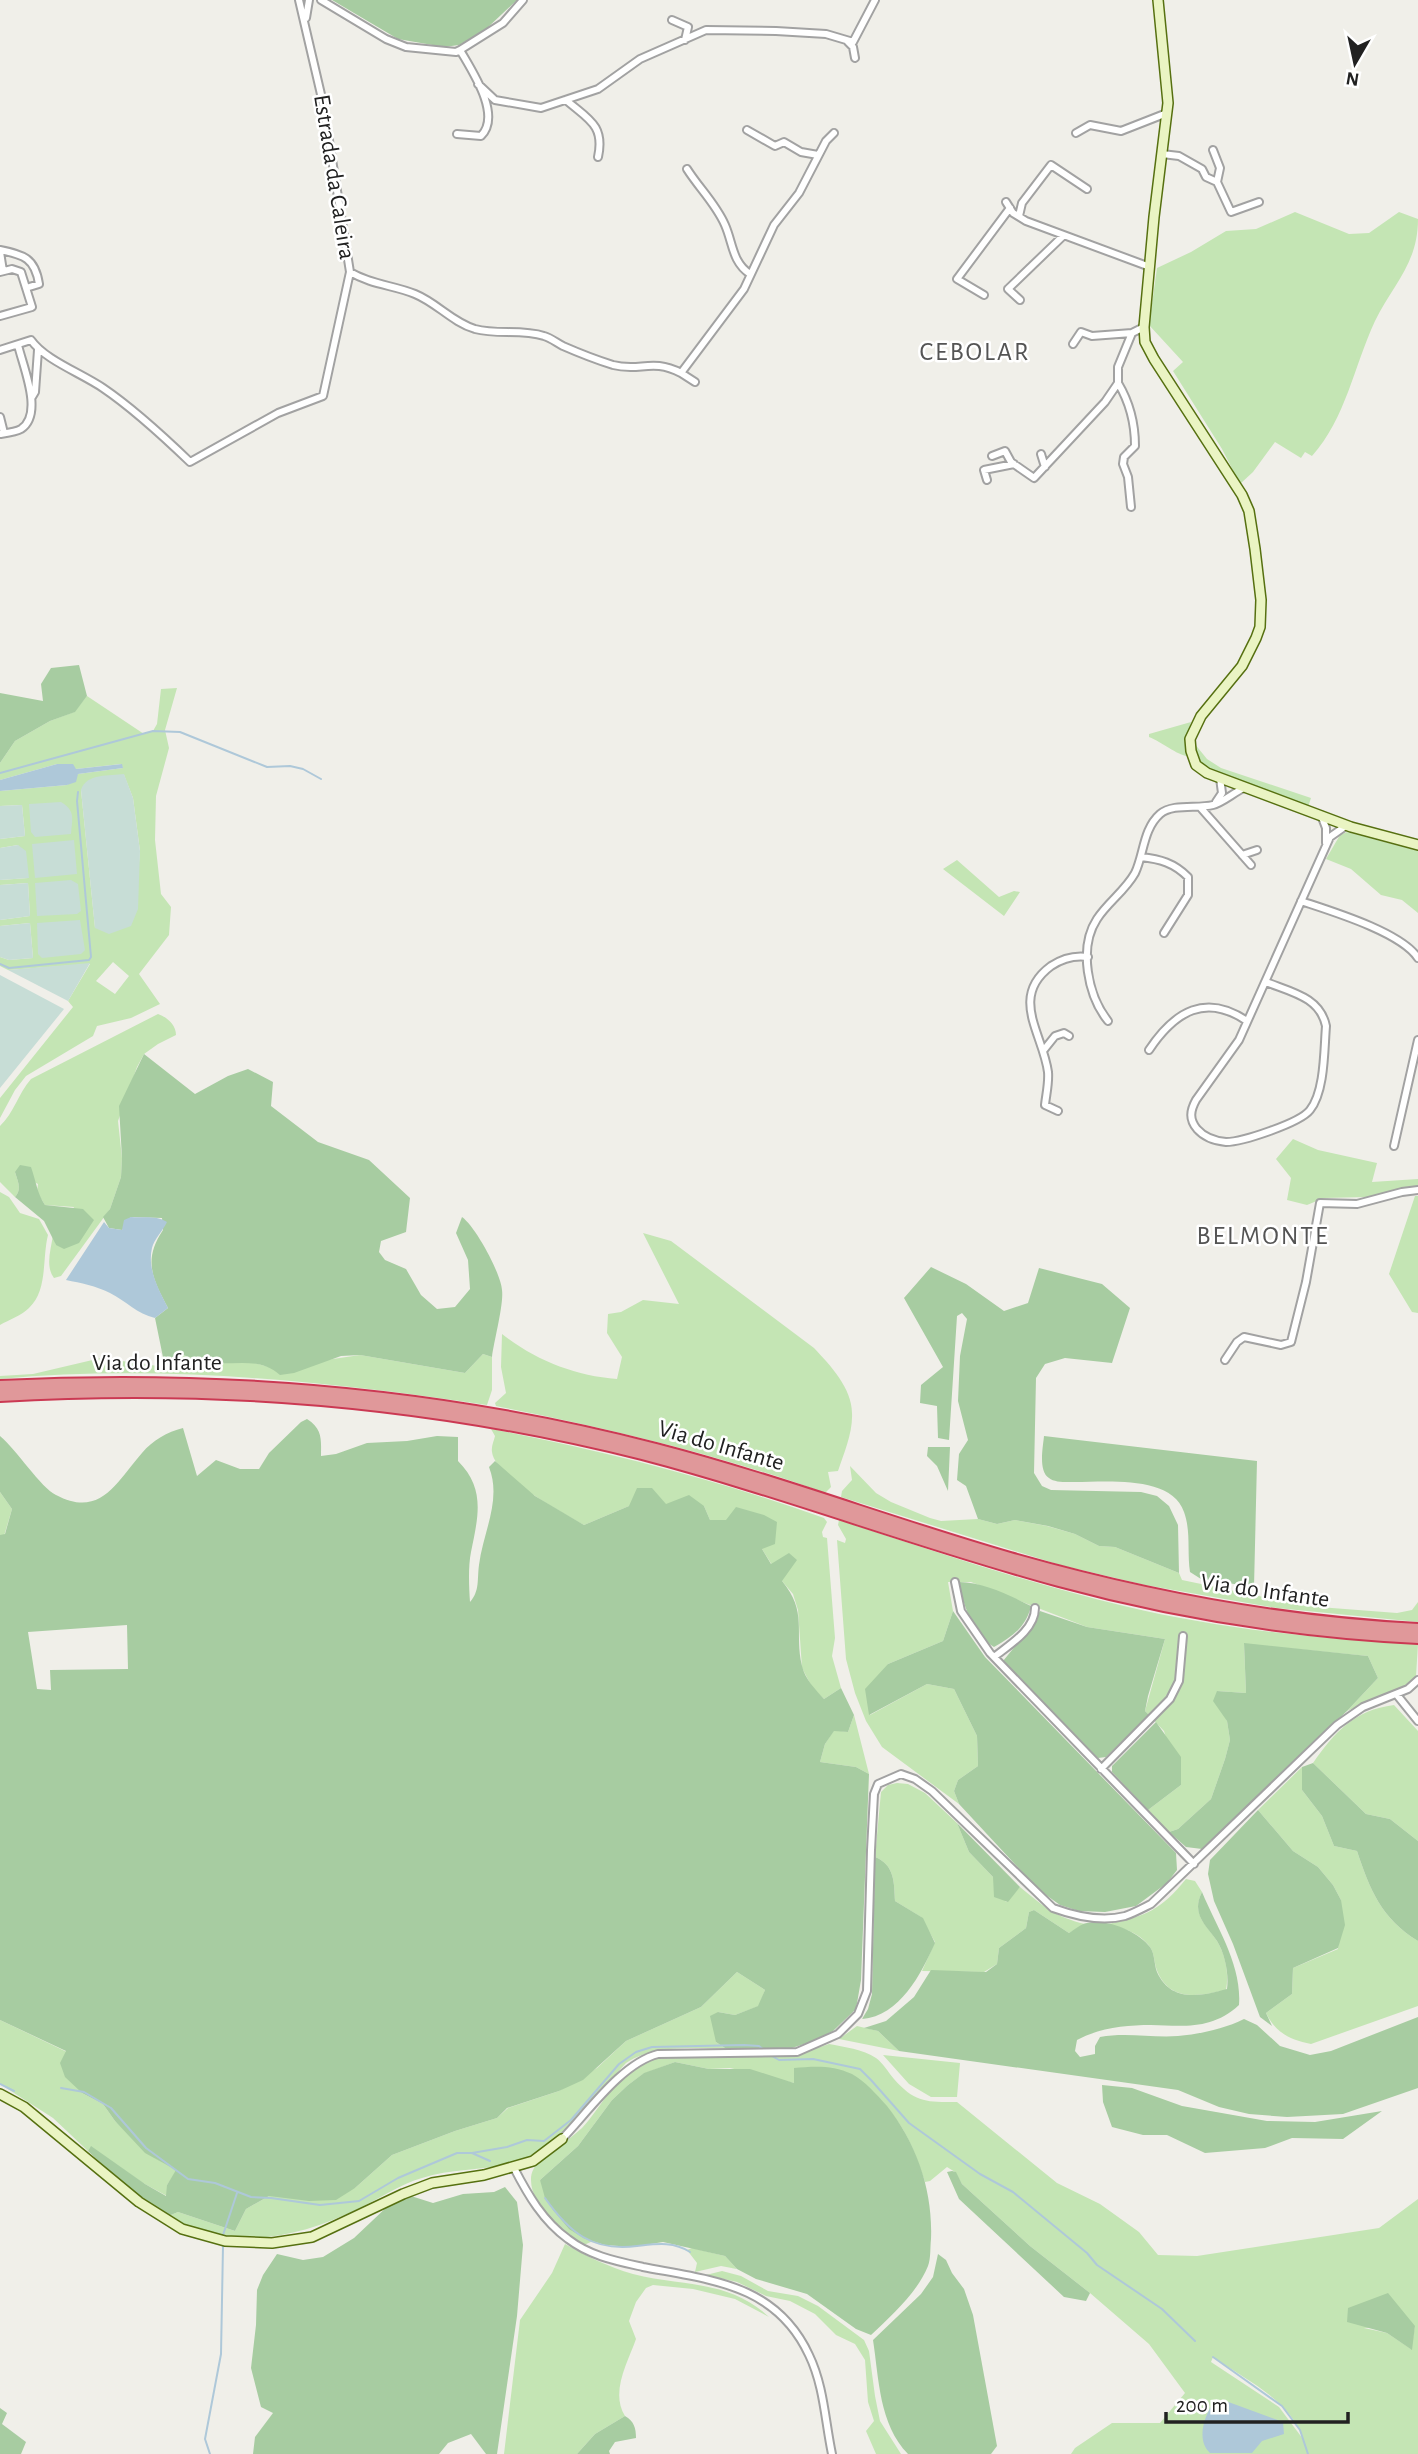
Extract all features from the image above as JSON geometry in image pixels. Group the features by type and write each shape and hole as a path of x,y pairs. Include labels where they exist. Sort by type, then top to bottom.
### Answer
{"highway":[{"name":"Via do Infante","path":"0,1386 124,1382 241,1385 371,1395 495,1413 611,1437 699,1460 1007,1557 1119,1587 1195,1603 1284,1617 1418,1629"},
{"name":"Via do Infante","path":"0,1396 145,1391 236,1394 363,1404 464,1417 579,1439 691,1468 992,1562 1114,1595 1254,1622 1342,1633 1418,1638"}],"street":[{"path":"300,0 309,0 306,24"},
{"name":"Estrada da Caleira","path":"300,0 323,103 350,272 367,282 416,295 463,325 479,330 530,333 546,337 614,365 635,368 654,364 669,367 695,382"},
{"path":"321,0 386,39 406,47 456,52 503,23 523,0"},
{"path":"478,84 495,100 541,108 598,89 640,59 715,29 826,34 853,42 875,0"},
{"path":"1158,0 1168,103 1144,327 1145,342 1249,511 1261,600 1260,626 1252,650 1201,716 1190,739 1191,751 1196,765 1207,773 1347,825 1418,845"},
{"path":"672,20 688,27 685,40"},
{"path":"847,40 853,47 855,58"},
{"path":"457,134 476,137 485,132 489,109 460,50"},
{"path":"566,100 594,123 599,131 601,142 598,157"},
{"path":"1076,133 1090,125 1121,131 1167,113"},
{"path":"747,130 775,146 784,142 801,152 818,155"},
{"path":"681,373 744,289 774,225 799,193 826,141 834,133"},
{"path":"1213,150 1220,168 1217,182 1231,212 1259,202"},
{"path":"1162,155 1179,156 1202,169 1206,177 1217,182"},
{"path":"1018,216 1022,203 1051,165 1087,189"},
{"path":"687,169 724,221 734,254 742,269 750,274"},
{"path":"984,295 957,279 1008,205 1018,216 1063,236 1150,267"},
{"path":"1020,300 1008,289 1063,236"},
{"path":"0,316 32,307 26,288 21,272 2,272 0,251 33,262 39,284 26,288"},
{"path":"0,350 31,340 38,350 104,389 190,462 278,413 323,396 350,272"},
{"path":"1073,344 1080,332 1092,336 1132,332 1144,327"},
{"path":"1130,507 1128,477 1123,464 1124,457 1135,446 1135,426 1118,383 1118,368 1132,332"},
{"path":"0,417 2,434 20,430 30,421 32,397 18,345"},
{"path":"32,397 35,392 38,350"},
{"path":"992,456 1005,451 1014,464 1034,478 1105,402 1118,383"},
{"path":"1041,454 1045,467"},
{"path":"987,480 984,470 1014,464"},
{"path":"1212,806 1222,793 1220,778"},
{"path":"1108,1021 1089,980 1089,942 1097,919 1134,875 1150,825 1162,812 1212,806 1245,788"},
{"path":"1200,807 1251,865"},
{"path":"1321,815 1326,828 1324,849"},
{"path":"1266,982 1311,1000 1319,1007 1324,1017 1326,1026 1320,1087 1316,1100 1309,1112 1300,1119 1238,1141 1213,1140 1200,1133 1192,1123 1190,1111 1239,1040 1330,837 1347,825"},
{"path":"1242,855 1257,850"},
{"path":"1141,857 1158,859 1177,866 1188,877 1188,895 1164,933"},
{"path":"1301,901 1336,912 1387,934 1412,948 1418,958"},
{"path":"1058,1111 1045,1105 1049,1075 1029,1003 1034,985 1045,971 1059,960 1088,957"},
{"path":"1149,1050 1170,1026 1186,1013 1203,1006 1216,1006 1236,1013 1247,1021"},
{"path":"1043,1051 1055,1036 1064,1033 1069,1035"},
{"path":"1394,1146 1418,1040"},
{"path":"1225,1360 1237,1342 1244,1337 1281,1345 1291,1342 1306,1282 1320,1203 1357,1203 1402,1192 1418,1191"},
{"path":"955,1583 961,1611 994,1657 1194,1864"},
{"path":"994,1657 1023,1634 1035,1615 1035,1608"},
{"path":"1101,1769 1170,1699 1179,1681 1183,1636"},
{"path":"0,2094 23,2107 139,2202 182,2230 225,2241 272,2243 312,2237 432,2183 514,2168 533,2161 562,2139 628,2068 643,2057 658,2053 797,2052 838,2034 859,2014 867,1991 874,1794 878,1784 890,1777 901,1774 915,1779 932,1791 1053,1908 1072,1915 1095,1918 1124,1916 1151,1904 1337,1725 1363,1707 1397,1695 1418,1680"},
{"path":"1397,1695 1418,1721"},
{"path":"514,2168 545,2220 569,2240 600,2257 742,2289 770,2304 794,2329 810,2356 823,2401 832,2454"}],"green space":[{"path":"332,0 517,0 485,30 459,45 444,47 398,39"},
{"path":"1295,212 1349,234 1369,233 1399,212 1418,219 1417,235 1409,261 1375,321 1341,408 1324,441 1312,456 1305,452 1301,458 1275,442 1253,472 1240,484 1222,449 1173,371 1183,362 1149,325 1157,268 1226,231 1256,229"},
{"path":"79,665 87,696 75,712 50,721 15,741 0,763 0,693 43,701 41,684 51,668"},
{"path":"177,688 165,730 169,748 156,796 155,840 161,894 171,907 169,935 139,974 160,1004 131,1018 97,1026 93,1036 26,1076 0,1118 0,1098 73,1007 68,1001 90,964 8,970 0,966 0,957 9,960 33,958 30,923 0,926 0,920 30,916 28,883 0,885 0,880 28,878 18,845 0,848 0,839 25,836 22,805 0,806 0,791 67,785 78,774 123,768 121,764 76,769 57,764 0,780 0,763 15,741 50,721 74,712 87,696 144,734 153,731 157,724 161,689","holes":["124,775 133,798 140,851 138,875 95,928 81,790","113,962 129,976 115,994 96,981"]},
{"path":"1191,722 1185,744 1187,756 1149,737 1149,734"},
{"path":"1194,743 1207,759 1221,768 1311,798 1308,807 1220,777 1201,766"},
{"path":"1347,832 1418,851 1418,913 1402,900 1381,895 1351,869 1326,859 1340,835"},
{"path":"957,860 999,897 1014,891 1020,892 1004,916 943,869"},
{"path":"158,1014 170,1022 176,1035 144,1054 137,1067 118,1121 121,1177 110,1209 61,1276 54,1278 49,1263 53,1235 56,1245 74,1207 45,1205 37,1192 38,1184 15,1172 19,1188 15,1197 0,1182 0,1126 31,1079"},
{"path":"144,1054 195,1094 228,1076 248,1069 273,1082 271,1106 318,1142 369,1160 410,1198 406,1232 381,1241 379,1252 385,1260 406,1269 421,1295 437,1309 455,1307 470,1289 468,1260 456,1233 462,1217 468,1222 481,1240 501,1283 502,1304 492,1357 483,1354 465,1373 360,1355 341,1356 294,1373 280,1375 272,1369 256,1364 212,1363 180,1354 165,1367 155,1318 168,1308 152,1269 153,1251 163,1230 162,1218 131,1217 122,1230 109,1228 103,1217 110,1209 121,1177 119,1106"},
{"path":"1293,1139 1318,1150 1377,1163 1372,1182 1418,1179 1418,1187 1367,1197 1324,1198 1307,1205 1287,1200 1291,1178 1276,1159"},
{"path":"20,1165 31,1167 45,1205 83,1209 94,1220 79,1243 64,1249 56,1245 44,1221 15,1197 19,1188 15,1172"},
{"path":"0,1192 9,1197 20,1213 39,1219 48,1235 42,1283 35,1301 23,1313 0,1325"},
{"path":"1415,1196 1418,1196 1418,1313 1412,1312 1389,1274"},
{"path":"643,1233 671,1241 814,1348 839,1378 851,1404 851,1428 838,1471 828,1472 831,1487 825,1493 662,1443 496,1406 495,1403 506,1393 501,1367 502,1334 528,1352 556,1365 617,1379 622,1357 607,1333 608,1314 621,1312 643,1300 679,1304"},
{"path":"931,1267 966,1284 1004,1311 1028,1303 1039,1268 1102,1284 1130,1308 1112,1363 1065,1358 1045,1364 1036,1378 1034,1473 1042,1486 1051,1490 1141,1492 1157,1496 1169,1506 1178,1525 1179,1573 1115,1547 1099,1546 1075,1534 1048,1526 1015,1520 997,1524 978,1519 966,1486 957,1480 959,1454 968,1440 958,1401 960,1356 967,1319 962,1313 957,1316 949,1440 938,1438 937,1406 920,1403 921,1385 943,1367 904,1298"},
{"path":"179,1354 210,1363 251,1362 272,1368 360,1355 465,1373 483,1354 492,1357 492,1390 487,1405 244,1377 122,1373 0,1379 0,1376 33,1374 101,1358 165,1367"},
{"path":"307,1419 316,1427 321,1440 321,1456 336,1454 367,1443 437,1436 458,1437 458,1461 473,1482 478,1504 469,1564 470,1602 477,1589 481,1553 493,1504 489,1467 495,1461 535,1496 584,1525 629,1506 637,1488 652,1488 666,1504 689,1495 704,1506 710,1520 726,1520 736,1507 764,1515 777,1522 775,1544 762,1549 771,1564 789,1553 797,1560 782,1581 790,1592 798,1613 803,1671 824,1699 841,1688 854,1715 848,1732 834,1731 825,1744 820,1762 856,1767 869,1774 861,1980 856,2009 833,2031 789,2049 760,2051 725,2048 716,2042 710,2016 718,2012 735,2015 758,2006 765,1990 737,1972 701,2007 626,2041 583,2080 507,2108 497,2118 392,2155 355,2188 336,2200 309,2201 269,2196 246,2209 235,2231 178,2212 166,2217 125,2186 88,2151 91,2146 166,2196 167,2185 176,2170 145,2153 103,2104 82,2093 65,2077 60,2063 66,2051 0,2020 0,1535 5,1534 12,1509 0,1492 0,1436 50,1491 72,1501 85,1503 106,1494 146,1448 171,1432 183,1428 197,1476 216,1460 240,1469 259,1469 269,1453","holes":["127,1625 128,1669 50,1670 51,1690 37,1689 28,1632"]},
{"path":"491,1429 659,1467 824,1518 827,1522 822,1532 823,1537 827,1538 835,1638 832,1656 841,1688 824,1699 812,1687 802,1668 798,1610 793,1594 762,1549 726,1520 710,1520 704,1506 629,1506 584,1525 531,1493 505,1472 492,1452 495,1436"},
{"path":"1044,1436 1257,1461 1254,1587 1201,1579 1190,1572 1184,1512 1177,1500 1166,1492 1137,1483 1062,1482 1049,1478 1042,1465"},
{"path":"928,1447 950,1447 948,1491 937,1466 927,1456"},
{"path":"850,1466 876,1493 930,1518 941,1521 978,1519 997,1524 1015,1520 1047,1526 1075,1534 1099,1546 1115,1547 1179,1573 1182,1580 1306,1606 1397,1613 1412,1610 1418,1602 1418,1622 1277,1608 1145,1585 1060,1565 841,1497 842,1491 852,1480"},
{"path":"0,1492 12,1509 4,1536 0,1535"},
{"path":"839,1520 1016,1577 1160,1614 1270,1632 1418,1644 1416,1676 1406,1685 1347,1711 1378,1678 1368,1656 1244,1644 1246,1693 1217,1691 1230,1740 1211,1799 1178,1829 1169,1832 1148,1810 1181,1785 1164,1731 1145,1711 1165,1639 1087,1627 971,1582 948,1582 953,1611 943,1641 888,1664 870,1715 927,1684 954,1689 977,1736 978,1766 958,1780 954,1791 959,1804 882,1747 866,1721 846,1659 837,1540 845,1543 846,1539 838,1525"},
{"path":"959,1582 987,1587 1031,1606 1026,1620 1013,1635 994,1647 980,1635 970,1618"},
{"path":"953,1611 985,1657 1176,1853 1177,1870 1167,1883 1136,1906 1105,1912 1079,1911 1060,1905 1039,1890 959,1804 954,1791 958,1780 978,1766 977,1736 954,1689 927,1684 869,1715 865,1689 888,1664 943,1641"},
{"path":"1040,1611 1087,1627 1165,1639 1148,1696 1145,1711 1149,1715 1106,1757 1098,1758 1003,1661 1031,1627"},
{"path":"1244,1643 1368,1656 1378,1678 1202,1849 1186,1847 1169,1832 1178,1829 1211,1799 1230,1740 1227,1721 1213,1701 1217,1691 1246,1693"},
{"path":"1394,1705 1418,1731 1418,1841 1390,1819 1366,1814 1313,1763 1347,1724 1368,1712"},
{"path":"854,1715 869,1774 856,1767 820,1762 825,1744 834,1730 848,1732"},
{"path":"1156,1722 1181,1757 1181,1785 1148,1810 1112,1772 1112,1766"},
{"path":"1313,1763 1366,1814 1390,1819 1418,1841 1418,1941 1395,1923 1378,1902 1357,1851 1334,1846 1322,1816 1302,1790 1302,1767"},
{"path":"1302,1767 1302,1790 1322,1816 1334,1846 1357,1851 1378,1902 1395,1923 1418,1941 1418,2006 1311,2044 1284,2034 1266,2013 1292,1994 1293,1968 1338,1949 1341,1900 1318,1867 1293,1851 1258,1810"},
{"path":"908,1784 925,1793 957,1823 969,1852 993,1877 1006,1902 1020,1887 1050,1910 1085,1924 1069,1933 1034,1910 1029,1912 1026,1928 999,1948 997,1964 984,1972 922,1971 935,1942 921,1917 895,1901 894,1881 890,1870 882,1860 875,1857 881,1792 888,1785"},
{"path":"1258,1810 1293,1851 1318,1867 1333,1885 1341,1900 1345,1925 1338,1948 1293,1968 1292,1994 1266,2013 1272,2026 1260,2017 1214,1901 1208,1874 1210,1860"},
{"path":"957,1823 1020,1887 1008,1902 994,1897 993,1877 969,1852"},
{"path":"875,1857 882,1860 890,1870 894,1881 895,1901 923,1918 935,1943 908,1992 887,2010 862,2019 872,1994"},
{"path":"1186,1879 1195,1881 1202,1892 1199,1913 1223,1953 1227,1971 1226,1990 1187,1995 1170,1989 1158,1973 1152,1950 1146,1942 1131,1932 1108,1924 1152,1910 1169,1898"},
{"path":"1202,1892 1233,1961 1239,2005 1208,2023 1186,2026 1132,2026 1094,2033 1077,2040 1075,2051 1080,2057 1095,2054 1095,2046 1100,2037 1186,2035 1220,2028 1244,2019 1257,2025 1280,2046 1310,2055 1331,2051 1418,2017 1418,2088 1343,2114 1287,2117 1249,2114 1219,2107 1178,2090 899,2051 878,2031 864,2028 886,2021 914,1997 931,1970 986,1972 997,1964 999,1948 1026,1928 1029,1912 1034,1910 1069,1933 1082,1925 1095,1922 1113,1924 1131,1931 1150,1947 1157,1972 1163,1982 1178,1993 1197,1995 1227,1989 1227,1971 1222,1952 1199,1913"},
{"path":"737,1972 765,1990 759,2006 735,2015 718,2012 716,2042 725,2048 662,2050 626,2063 560,2135 523,2159 494,2167 422,2178 335,2219 287,2234 240,2238 191,2228 166,2217 178,2212 235,2231 246,2209 269,2196 355,2188 392,2155 497,2118 508,2108 559,2091 597,2068 626,2041 701,2007"},
{"path":"0,2020 67,2052 82,2093 103,2104 115,2121 155,2158 177,2170 167,2185 167,2196 91,2147 88,2151 53,2118 0,2084"},
{"path":"857,2026 878,2031 899,2051 839,2039"},
{"path":"829,2044 865,2052 879,2060 894,2079 915,2097 929,2101 957,2102 1057,2183 1100,2204 1139,2232 1158,2255 1197,2256 1379,2228 1418,2199 1418,2454 1071,2454 1075,2448 1112,2423 1160,2423 1185,2393 1149,2344 1030,2246 962,2184 955,2172 947,2167 925,2182 913,2149 890,2110 853,2075 794,2083 730,2068 709,2069 675,2062 643,2074 612,2100 578,2146 540,2180 585,2239 593,2241 584,2245 558,2225 536,2200 531,2180 536,2165 582,2128 620,2080 638,2064 654,2057 764,2056","holes":["1415,2326 1411,2349 1387,2333 1364,2328","1213,2357 1277,2402 1297,2425 1303,2439 1279,2407 1211,2362"]},
{"path":"883,2055 960,2063 957,2097 931,2097 909,2084"},
{"path":"675,2062 709,2069 750,2069 794,2083 794,2068 838,2069 852,2074 866,2084 898,2121 915,2152 926,2186 931,2221 930,2260 911,2294 871,2335 856,2329 807,2294 756,2279 737,2269 725,2256 663,2242 632,2247 605,2245 585,2239 569,2229 553,2210 545,2198 540,2180 578,2146 612,2100 628,2085 644,2073"},
{"path":"1102,2085 1132,2088 1182,2106 1267,2121 1315,2122 1382,2111 1343,2139 1292,2138 1265,2148 1205,2153 1167,2135 1143,2135 1112,2127 1103,2102"},
{"path":"947,2172 956,2172 962,2184 1030,2246 1090,2293 1086,2301 1064,2297 959,2199"},
{"path":"505,2187 517,2202 523,2245 517,2316 497,2454 486,2454 471,2434 448,2443 439,2454 253,2454 255,2437 273,2413 261,2407 251,2368 257,2290 277,2254 303,2260 323,2257 354,2238 390,2204 411,2196 433,2203 463,2194 494,2192"},
{"path":"565,2244 606,2265 633,2274 721,2290 753,2305 769,2317 735,2299 693,2289 653,2285 646,2288 636,2302 629,2321 636,2339 620,2387 619,2397 625,2416 595,2434 577,2454 504,2454 520,2320 552,2273"},
{"path":"692,2248 725,2256 737,2269 721,2266 695,2272 697,2263 687,2250"},
{"path":"938,2254 946,2260 964,2289 973,2315 997,2446 991,2454 908,2454 891,2429 882,2400 873,2340 921,2294 933,2277"},
{"path":"722,2271 741,2276 768,2291 798,2296 818,2306 864,2340 869,2351 880,2421 901,2454 876,2454 866,2431 874,2421 868,2402 865,2360 855,2344 836,2335 815,2314 790,2301 766,2296 737,2282 706,2275"},
{"path":"1388,2293 1415,2326 1412,2350 1387,2333 1347,2322 1348,2308"},
{"path":"0,2408 7,2413 2,2424 26,2442 21,2454 0,2454"},
{"path":"625,2416 634,2425 636,2438 615,2442 610,2454 577,2454 595,2434"}],"shaded area":[{"path":"57,764 73,764 76,769 122,764 123,768 78,774 76,782 67,785 0,791 0,780"},
{"path":"124,774 133,798 140,851 138,909 131,926 109,934 95,928 81,790 93,778"},
{"path":"61,802 71,812 71,834 35,837 31,832 29,804"},
{"path":"22,805 25,836 0,839 0,806"},
{"path":"74,840 77,874 35,878 32,844"},
{"path":"18,845 26,851 29,878 0,880 0,848"},
{"path":"71,880 78,884 81,911 77,914 37,916 35,883"},
{"path":"28,883 30,916 0,920 0,885"},
{"path":"80,920 85,950 81,954 42,958 38,954 37,923"},
{"path":"30,923 33,958 9,960 0,957 0,926"},
{"path":"90,963 68,1001 8,970"},
{"path":"0,975 64,1009 0,1088"},
{"path":"131,1217 154,1218 167,1222 153,1245 151,1264 168,1308 155,1318 143,1314 105,1291 66,1280 104,1222 109,1228 122,1230 124,1220"},
{"path":"1223,2400 1283,2422 1284,2434 1262,2441 1252,2453 1210,2453 1203,2442 1203,2428 1214,2402"}],"waterway":[{"path":"0,773 153,731 180,732 267,767 290,766 303,769 321,779"},
{"path":"0,964 9,968 89,960 91,957 78,792"},
{"path":"472,2153 507,2147 527,2140 544,2141 571,2120 619,2064 636,2052 652,2047 744,2045 759,2046 765,2051"},
{"path":"772,2056 779,2060 813,2059 860,2069 909,2123 980,2174 1013,2192 1087,2253 1097,2265 1162,2309 1195,2341"},
{"path":"0,2084 14,2091"},
{"path":"61,2088 84,2092 111,2108 146,2148 188,2179 215,2183 251,2197 320,2205 359,2201 398,2178 457,2153 472,2153 490,2161"},
{"path":"223,2235 237,2193"},
{"path":"545,2198 573,2230 594,2242 621,2247 671,2245 690,2252"},
{"path":"210,2454 205,2439 221,2354 223,2246"},
{"path":"1213,2357 1282,2406 1300,2430 1308,2454"}],"district":[{"name":"CEBOLAR","path":"975,352"},
{"name":"BELMONTE","path":"1263,1236"}]}
